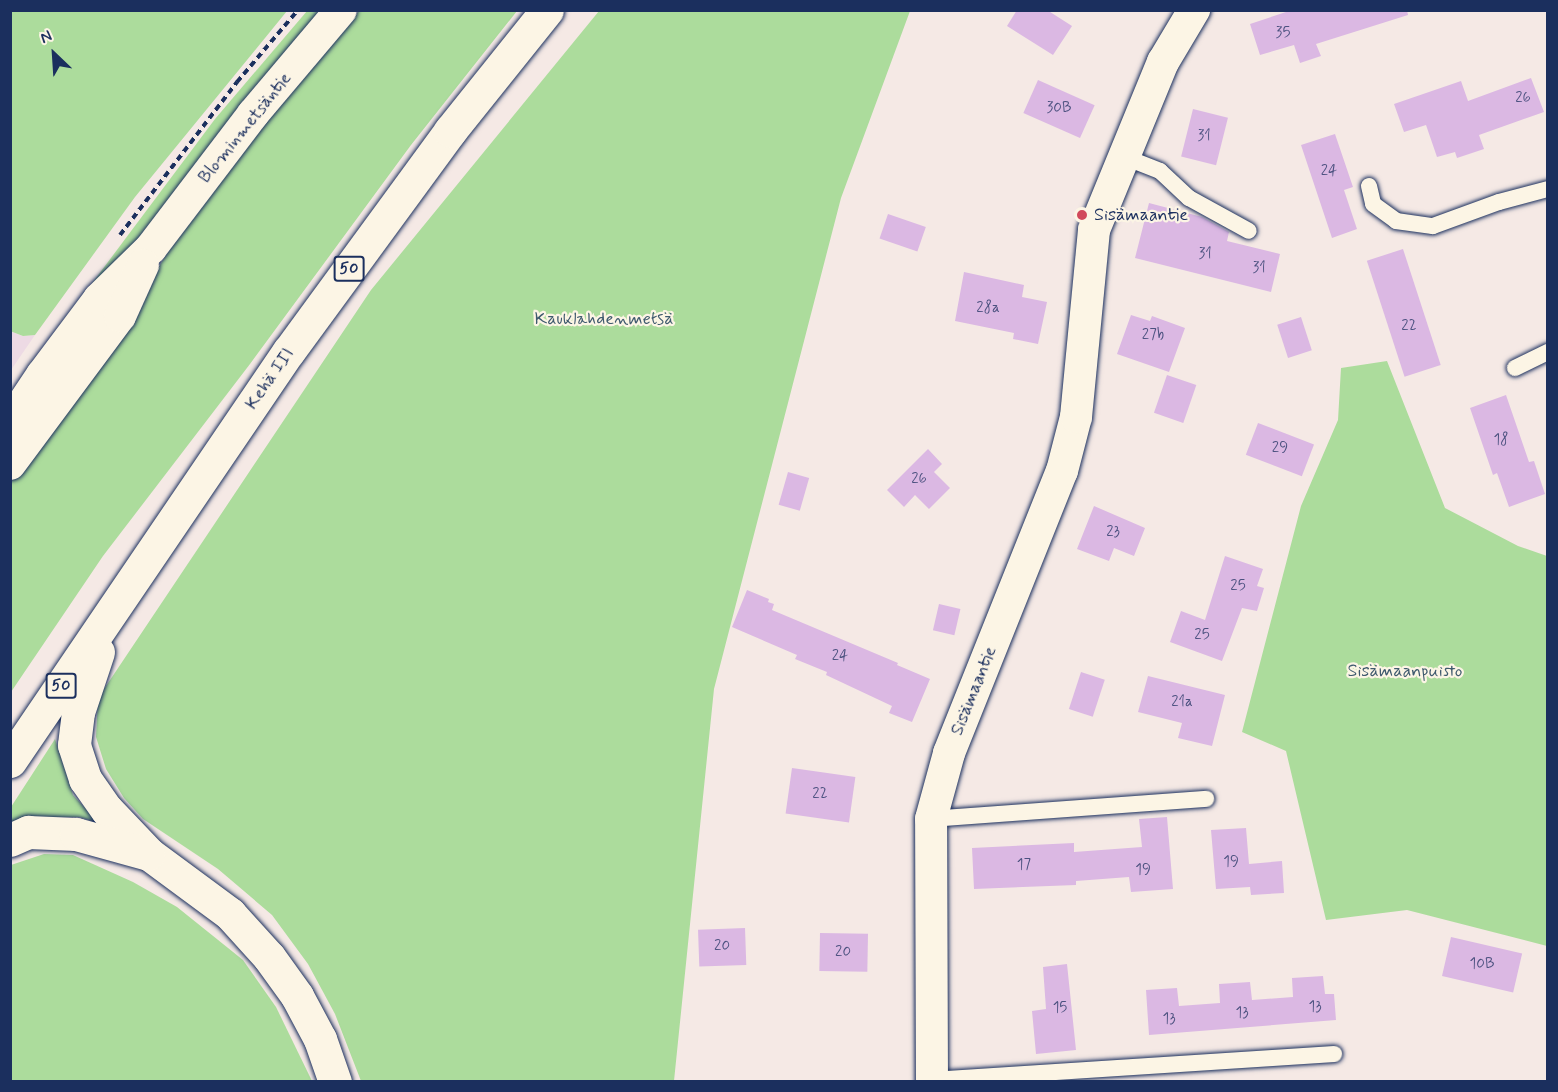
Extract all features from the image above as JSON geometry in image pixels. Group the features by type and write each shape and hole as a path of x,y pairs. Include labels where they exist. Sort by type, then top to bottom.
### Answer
{"highway":[{"name":"Kehä III","path":"10,761 289,351 450,131 548,10"},
{"path":"112,611 78,712 74,745 85,779 107,810 149,854 230,914 270,957 297,996 320,1039 334,1082"},
{"path":"10,840 28,832 76,834 149,854"}],"street":[{"name":"Blominmetsäntie","path":"10,423 99,298 151,248 253,114 341,10"},
{"name":"Sisämaantie","path":"932,1081 931,819 949,753 1062,471 1076,417 1094,230 1122,156 1163,62 1194,10"},
{"name":"Blominmetsäntie","path":"10,464 61,392 120,316 151,248"}],"lane":[{"path":"1122,156 1160,171 1189,198 1249,231"},
{"path":"1369,186 1373,204 1396,221 1433,226 1499,202 1548,189"},
{"path":"1515,368 1548,352"},
{"path":"931,819 1206,799"},
{"path":"932,1081 1334,1054"}],"shaded area":[{"path":"10,331 23,336 35,335 11,370"}],"green space":[{"path":"10,11 287,11 135,197 35,335 23,336 10,331"},
{"path":"307,11 323,11 146,232 66,318 215,119"},
{"path":"359,11 517,11 411,145 250,364 103,556 11,692 11,480 125,322 168,252 258,131"},
{"name":"Kauklahdenmetsä","path":"599,11 910,11 841,198 714,689 674,1081 361,1081 335,1014 308,964 272,915 218,869 143,819 124,798 106,769 96,737 98,698 371,290"},
{"name":"Sisämaanpuisto","path":"1387,361 1445,508 1518,546 1547,556 1547,946 1407,910 1326,920 1286,751 1242,732 1301,506 1338,420 1341,368"},
{"path":"55,739 73,795 99,823 79,817 57,817 11,823 11,807"},
{"path":"44,854 73,855 133,882 177,907 243,960 276,1007 312,1081 11,1081 11,865"}],"building":[{"path":"1017,10 1047,10 1072,26 1053,55 1007,26"},
{"path":"1292,10 1407,10 1408,15 1316,44 1321,56 1300,63 1294,45 1260,55 1250,24"},
{"path":"1531,78 1544,112 1479,135 1484,149 1457,158 1455,152 1437,157 1426,125 1404,132 1394,104 1461,81 1468,101"},
{"path":"1038,80 1095,105 1080,138 1023,113"},
{"path":"1193,109 1228,118 1216,165 1181,157"},
{"path":"1335,134 1353,187 1344,190 1357,229 1332,238 1301,145"},
{"path":"1149,203 1202,217 1229,232 1227,241 1280,254 1271,292 1135,258"},
{"path":"888,214 926,227 917,252 880,239"},
{"path":"1403,249 1441,365 1405,377 1367,261"},
{"path":"964,272 1024,285 1022,297 1047,302 1038,344 1013,339 1014,333 955,321"},
{"path":"1131,315 1150,321 1152,316 1185,328 1169,372 1117,354"},
{"path":"1301,317 1312,350 1288,358 1277,325"},
{"path":"1167,375 1196,385 1183,423 1154,413"},
{"path":"1506,395 1529,462 1534,461 1545,494 1509,507 1497,473 1493,475 1470,408"},
{"path":"1258,423 1314,445 1302,476 1246,455"},
{"path":"928,449 942,464 934,472 950,488 929,509 915,495 904,507 887,490"},
{"path":"788,472 809,478 800,511 779,505"},
{"path":"1094,506 1145,528 1134,556 1114,548 1109,561 1077,549"},
{"path":"1225,556 1263,569 1257,586 1264,588 1257,611 1242,608 1222,661 1170,642 1181,611 1205,620"},
{"path":"747,590 769,599 768,602 774,604 772,610 898,663 897,665 930,679 912,722 889,713 892,706 826,675 827,672 795,659 797,655 732,627"},
{"path":"939,604 960,609 954,635 933,630"},
{"path":"1081,672 1105,680 1093,717 1069,709"},
{"path":"1148,676 1225,695 1212,746 1178,738 1182,723 1138,712"},
{"path":"792,768 855,777 849,822 786,814"},
{"path":"1167,817 1173,889 1131,892 1129,877 1076,881 1076,885 974,889 972,848 1074,843 1074,852 1142,847 1139,819"},
{"path":"1246,828 1249,864 1282,861 1284,893 1251,895 1250,887 1216,889 1211,830"},
{"path":"745,928 746,965 699,967 698,930"},
{"path":"820,933 868,934 867,972 819,971"},
{"path":"1451,937 1522,953 1513,992 1442,976"},
{"path":"1067,964 1076,1050 1036,1054 1032,1011 1046,1009 1043,967"},
{"path":"1323,976 1325,994 1334,994 1336,1020 1149,1035 1146,990 1177,988 1179,1006 1220,1003 1219,984 1250,982 1252,1000 1293,997 1292,978"}],"place":[{"name":"Sisämaantie","path":"1082,215"}]}
